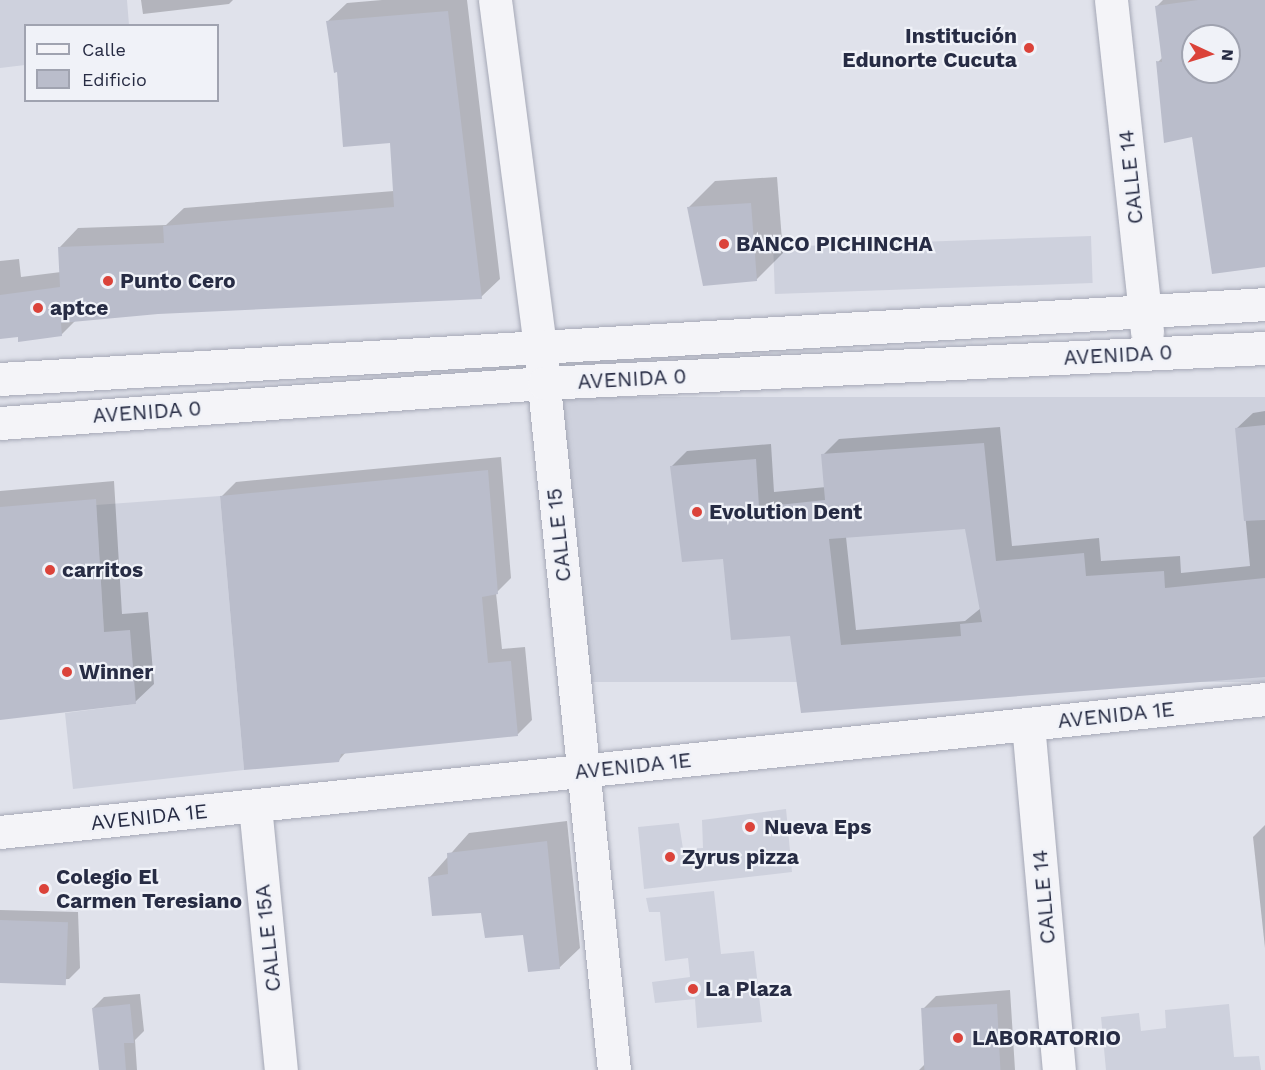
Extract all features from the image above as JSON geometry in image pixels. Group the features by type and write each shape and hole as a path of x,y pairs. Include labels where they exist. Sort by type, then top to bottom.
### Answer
{"street":[{"name":"CALLE 15","path":"495,0 540,347 614,1070"},
{"name":"CALLE 14","path":"1111,0 1149,354"},
{"name":"AVENIDA 0","path":"0,379 1265,304"},
{"name":"AVENIDA 0","path":"0,423 544,383 1265,348"},
{"name":"AVENIDA 1E","path":"0,832 1265,699"},
{"name":"CALLE 14","path":"1028,724 1059,1070"},
{"name":"CALLE 15A","path":"255,806 281,1070"}],"shaded area":[{"path":"0,0 127,0 129,24 24,24 24,65 0,68"},
{"path":"1091,236 1093,283 775,294 773,247"},
{"path":"558,397 1265,397 1265,682 558,682"},
{"path":"220,496 244,770 73,789 65,713 136,704 104,633 96,505"},
{"path":"786,809 792,872 644,889 638,827 679,823 683,849 703,848 702,820"},
{"path":"714,891 721,954 754,951 762,1022 697,1028 695,999 655,1003 652,982 690,977 688,958 665,961 660,912 649,912 646,898"},
{"path":"1229,1004 1234,1057 1259,1056 1261,1070 1106,1070 1101,1017 1139,1013 1141,1031 1166,1028 1165,1010"}],"building":[{"path":"1198,0 1265,0 1265,267 1212,274 1192,137 1164,143 1156,61 1162,62 1155,6"},
{"path":"448,11 482,299 158,314 61,323 62,336 18,342 18,337 0,339 0,295 60,287 58,247 164,243 163,226 394,207 390,143 343,147 337,72 334,73 326,21"},
{"name":"BANCO PICHINCHA","path":"751,203 757,281 703,286 687,207"},
{"path":"1265,425 1265,520 1244,521 1235,428"},
{"path":"984,443 996,561 1084,553 1086,576 1164,571 1165,588 1265,578 1265,677 801,713 790,636 731,640 723,559 682,562 670,466 756,459 759,507 825,500 821,454","holes":["965,529 982,622 960,624 961,636 841,645 829,539"]},
{"path":"488,470 498,594 482,597 488,663 511,661 518,736 341,754 339,762 244,770 220,496"},
{"path":"96,499 104,632 130,630 136,704 0,720 0,507"},
{"path":"547,841 560,969 528,972 523,935 485,938 481,913 432,916 428,877 448,874 447,853"},
{"path":"0,920 68,922 66,985 0,983"},
{"path":"130,1004 134,1043 124,1043 126,1070 99,1070 92,1008"},
{"path":"997,1004 1000,1070 924,1070 921,1008"}],"place":[{"name":"Institución Edunorte Cucuta","path":"1029,48"},
{"name":"BANCO PICHINCHA","path":"724,244"},
{"name":"Punto Cero","path":"108,281"},
{"name":"aptce","path":"38,308"},
{"name":"Evolution Dent","path":"697,512"},
{"name":"carritos","path":"50,570"},
{"name":"Winner","path":"67,672"},
{"name":"Nueva Eps","path":"750,827"},
{"name":"Zyrus pizza","path":"670,857"},
{"name":"Colegio El Carmen Teresiano","path":"44,889"},
{"name":"La Plaza","path":"693,989"},
{"name":"LABORATORIO","path":"958,1038"}]}
